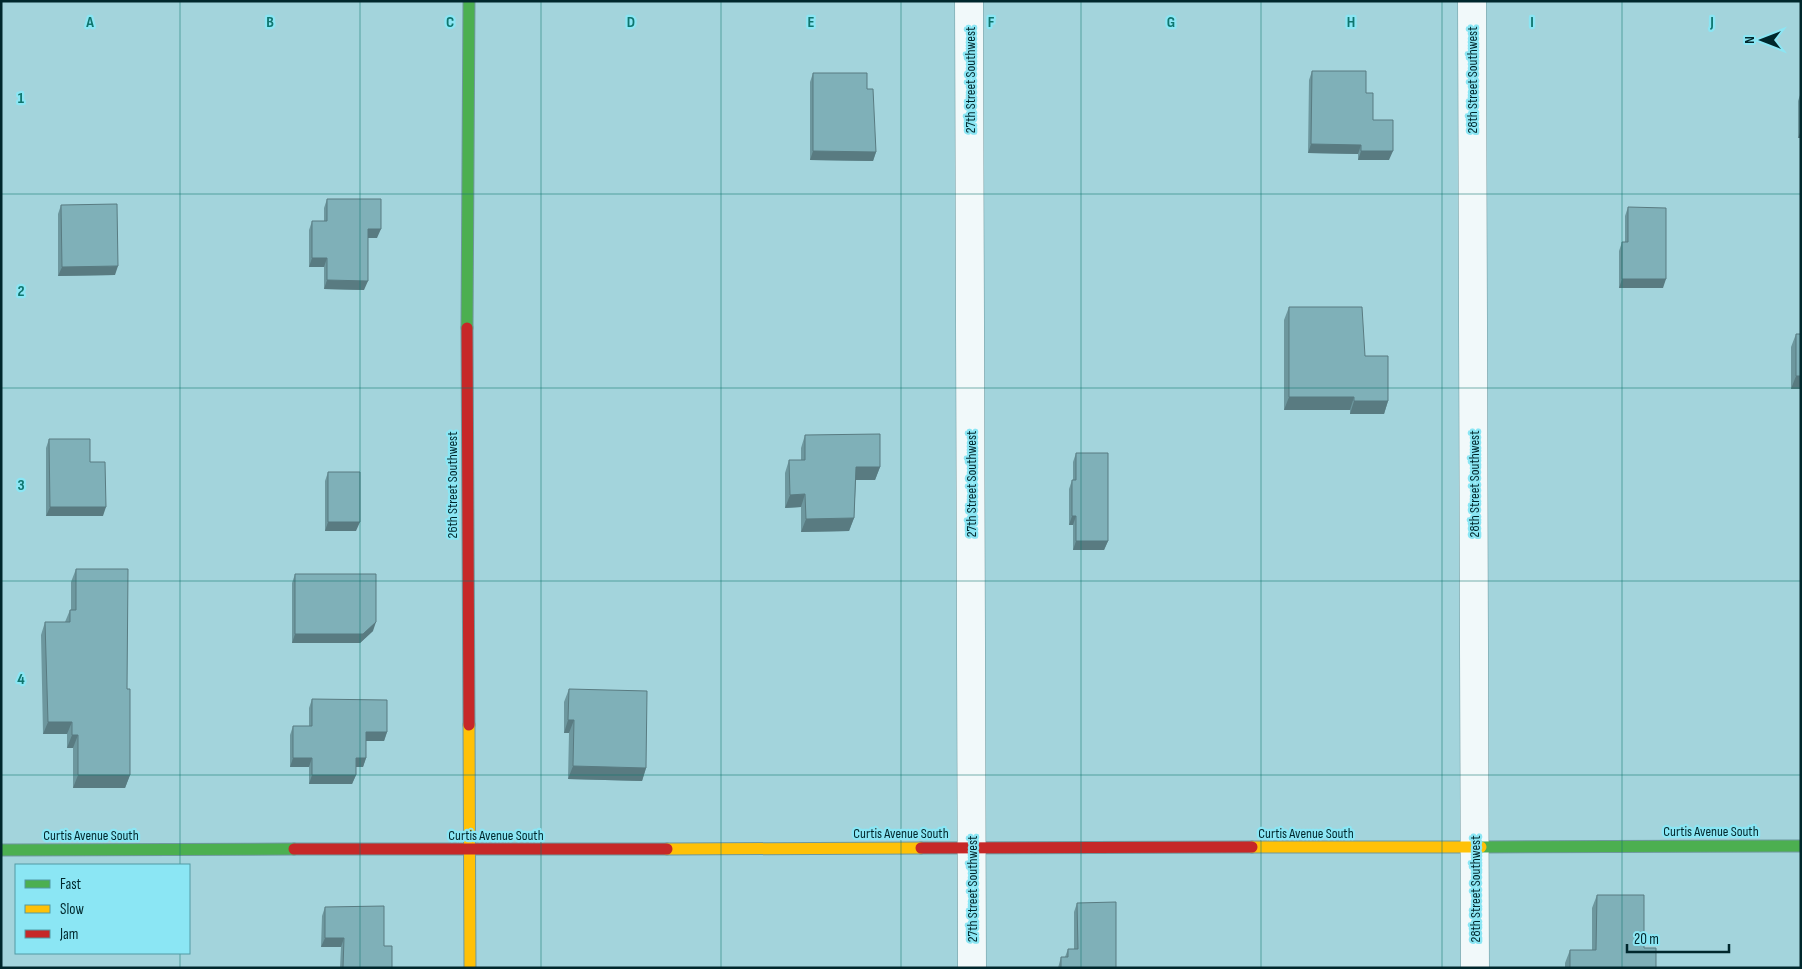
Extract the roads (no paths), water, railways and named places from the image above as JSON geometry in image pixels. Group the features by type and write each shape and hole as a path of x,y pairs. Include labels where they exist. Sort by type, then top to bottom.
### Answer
{"street":[{"name":"26th Street Southwest","path":"469,1 467,327 470,968"},
{"name":"27th Street Southwest","path":"970,1 972,968"},
{"name":"28th Street Southwest","path":"1472,1 1475,968"},
{"name":"Curtis Avenue South","path":"1,850 1801,846"}]}
